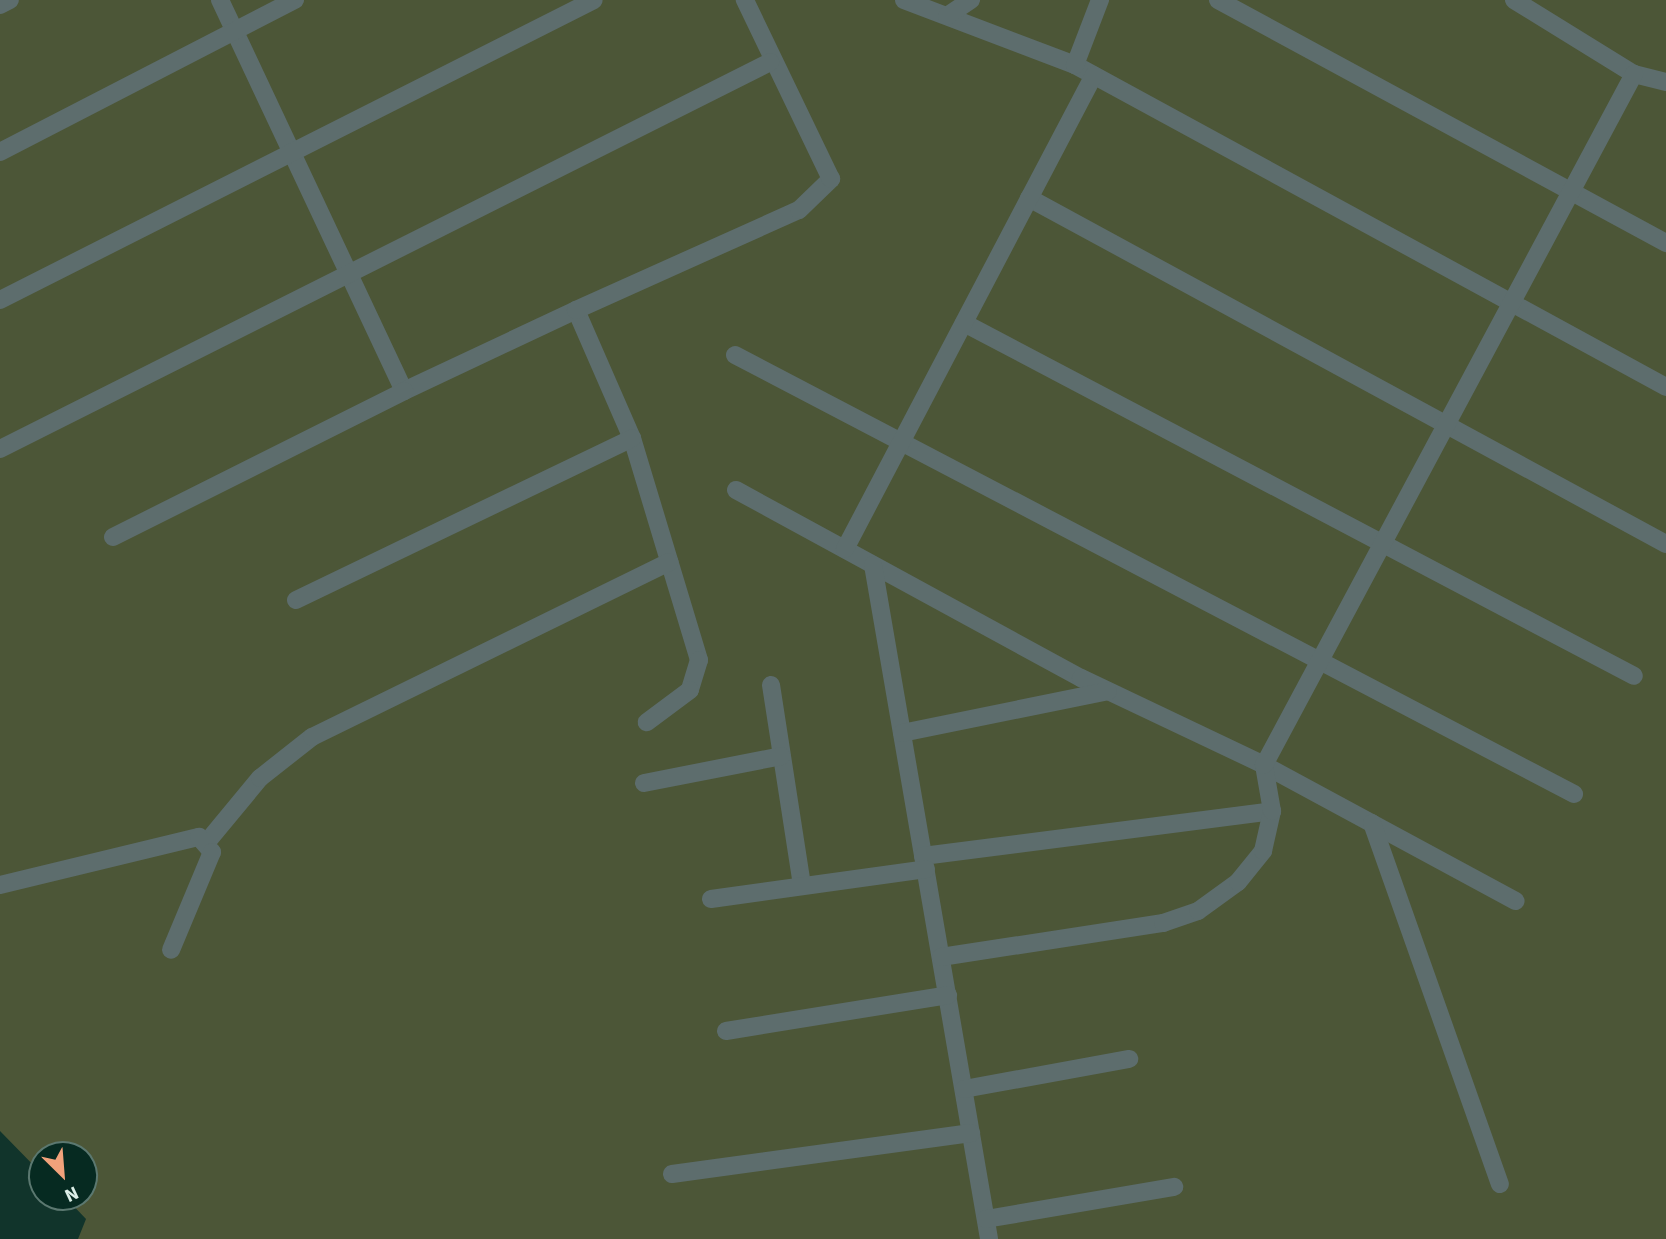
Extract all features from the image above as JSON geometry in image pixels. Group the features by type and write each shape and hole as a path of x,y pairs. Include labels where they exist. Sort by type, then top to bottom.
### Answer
{"street":[{"path":"0,5 9,0"},
{"path":"220,0 295,153 404,391"},
{"path":"0,152 295,0"},
{"path":"0,300 594,0"},
{"path":"113,537 404,391 799,209 831,179 804,112 770,62 745,0"},
{"path":"906,0 1075,65 1510,306 1666,387"},
{"path":"947,16 971,0"},
{"path":"1075,65 1100,0"},
{"path":"1218,0 1573,188 1666,243"},
{"path":"1514,0 1634,74 1666,82"},
{"path":"0,449 770,62"},
{"path":"941,957 1163,923 1198,911 1238,883 1263,851 1272,811 1264,765 1317,660 1446,426 1634,74"},
{"path":"845,549 1094,75"},
{"path":"1029,198 1666,544"},
{"path":"576,310 632,438 699,660 690,690 648,722"},
{"path":"964,323 1634,676"},
{"path":"735,355 905,438 1317,660 1574,794"},
{"path":"296,600 632,438"},
{"path":"736,490 1108,691 1264,765 1516,901"},
{"path":"171,950 208,868 207,842 260,778 312,737 670,562"},
{"path":"873,565 989,1239"},
{"path":"771,685 802,886"},
{"path":"902,733 1108,691"},
{"path":"644,783 781,756"},
{"path":"711,899 802,886 925,863 1272,811"},
{"path":"1372,823 1500,1184"},
{"path":"0,885 199,837 207,842"},
{"path":"726,1031 948,995"},
{"path":"964,1089 1129,1059"},
{"path":"672,1174 971,1133"},
{"path":"986,1219 1174,1187"}],"green space":[{"path":"0,0 1666,0 1666,1239 78,1239 86,1219 78,1211 98,1211 98,1141 28,1141 28,1160 0,1131"}]}
